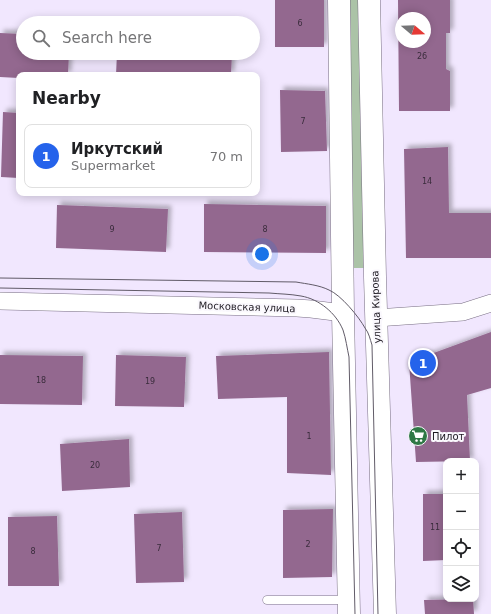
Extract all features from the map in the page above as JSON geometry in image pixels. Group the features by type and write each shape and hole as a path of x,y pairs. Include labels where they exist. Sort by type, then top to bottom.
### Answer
{"street":[{"path":"339,0 349,607"},
{"name":"улица Кирова","path":"369,0 376,318 385,614"},
{"name":"Московская улица","path":"0,301 297,308 376,318 463,312 491,304"}],"lane":[{"path":"267,600 349,607"}],"green space":[{"path":"346,0 363,0 368,268 351,268"}],"building":[{"path":"275,0 324,0 324,47 275,47"},
{"path":"398,0 450,0 450,33 446,33 446,69 450,71 450,111 399,111 398,48 431,48 431,12 398,12"},
{"path":"0,33 16,34 16,60 69,60 68,72 16,72 16,78 0,77"},
{"path":"117,60 232,60 231,72 116,72"},
{"path":"280,90 325,91 327,151 281,152"},
{"path":"3,112 16,113 16,178 1,177"},
{"path":"448,147 449,213 491,213 491,258 406,258 404,149"},
{"path":"204,204 326,206 326,253 204,252"},
{"path":"57,205 168,209 166,252 56,248"},
{"path":"491,332 491,388 467,395 470,458 443,458 443,462 416,462 409,362"},
{"path":"329,352 331,475 287,473 287,397 218,399 216,356"},
{"path":"0,355 83,356 82,405 0,404"},
{"path":"116,355 186,357 184,407 115,406"},
{"path":"129,439 130,487 62,491 60,444"},
{"path":"423,494 443,494 443,560 423,561"},
{"path":"333,509 332,577 283,578 283,510"},
{"path":"182,512 184,582 136,583 134,514"},
{"path":"57,516 59,586 8,586 8,517"},
{"path":"424,600 443,600 443,602 473,602 474,614 425,614"}],"tram line":[{"path":"0,278 296,282 321,287 339,296 362,323 372,345 378,614"},
{"path":"0,288 269,293 301,296 314,300 326,308 336,318 343,330 349,357 355,614"}],"place":[{"name":"Иркутский","path":"423,363"},
{"name":"Пилот","path":"418,436"}]}
